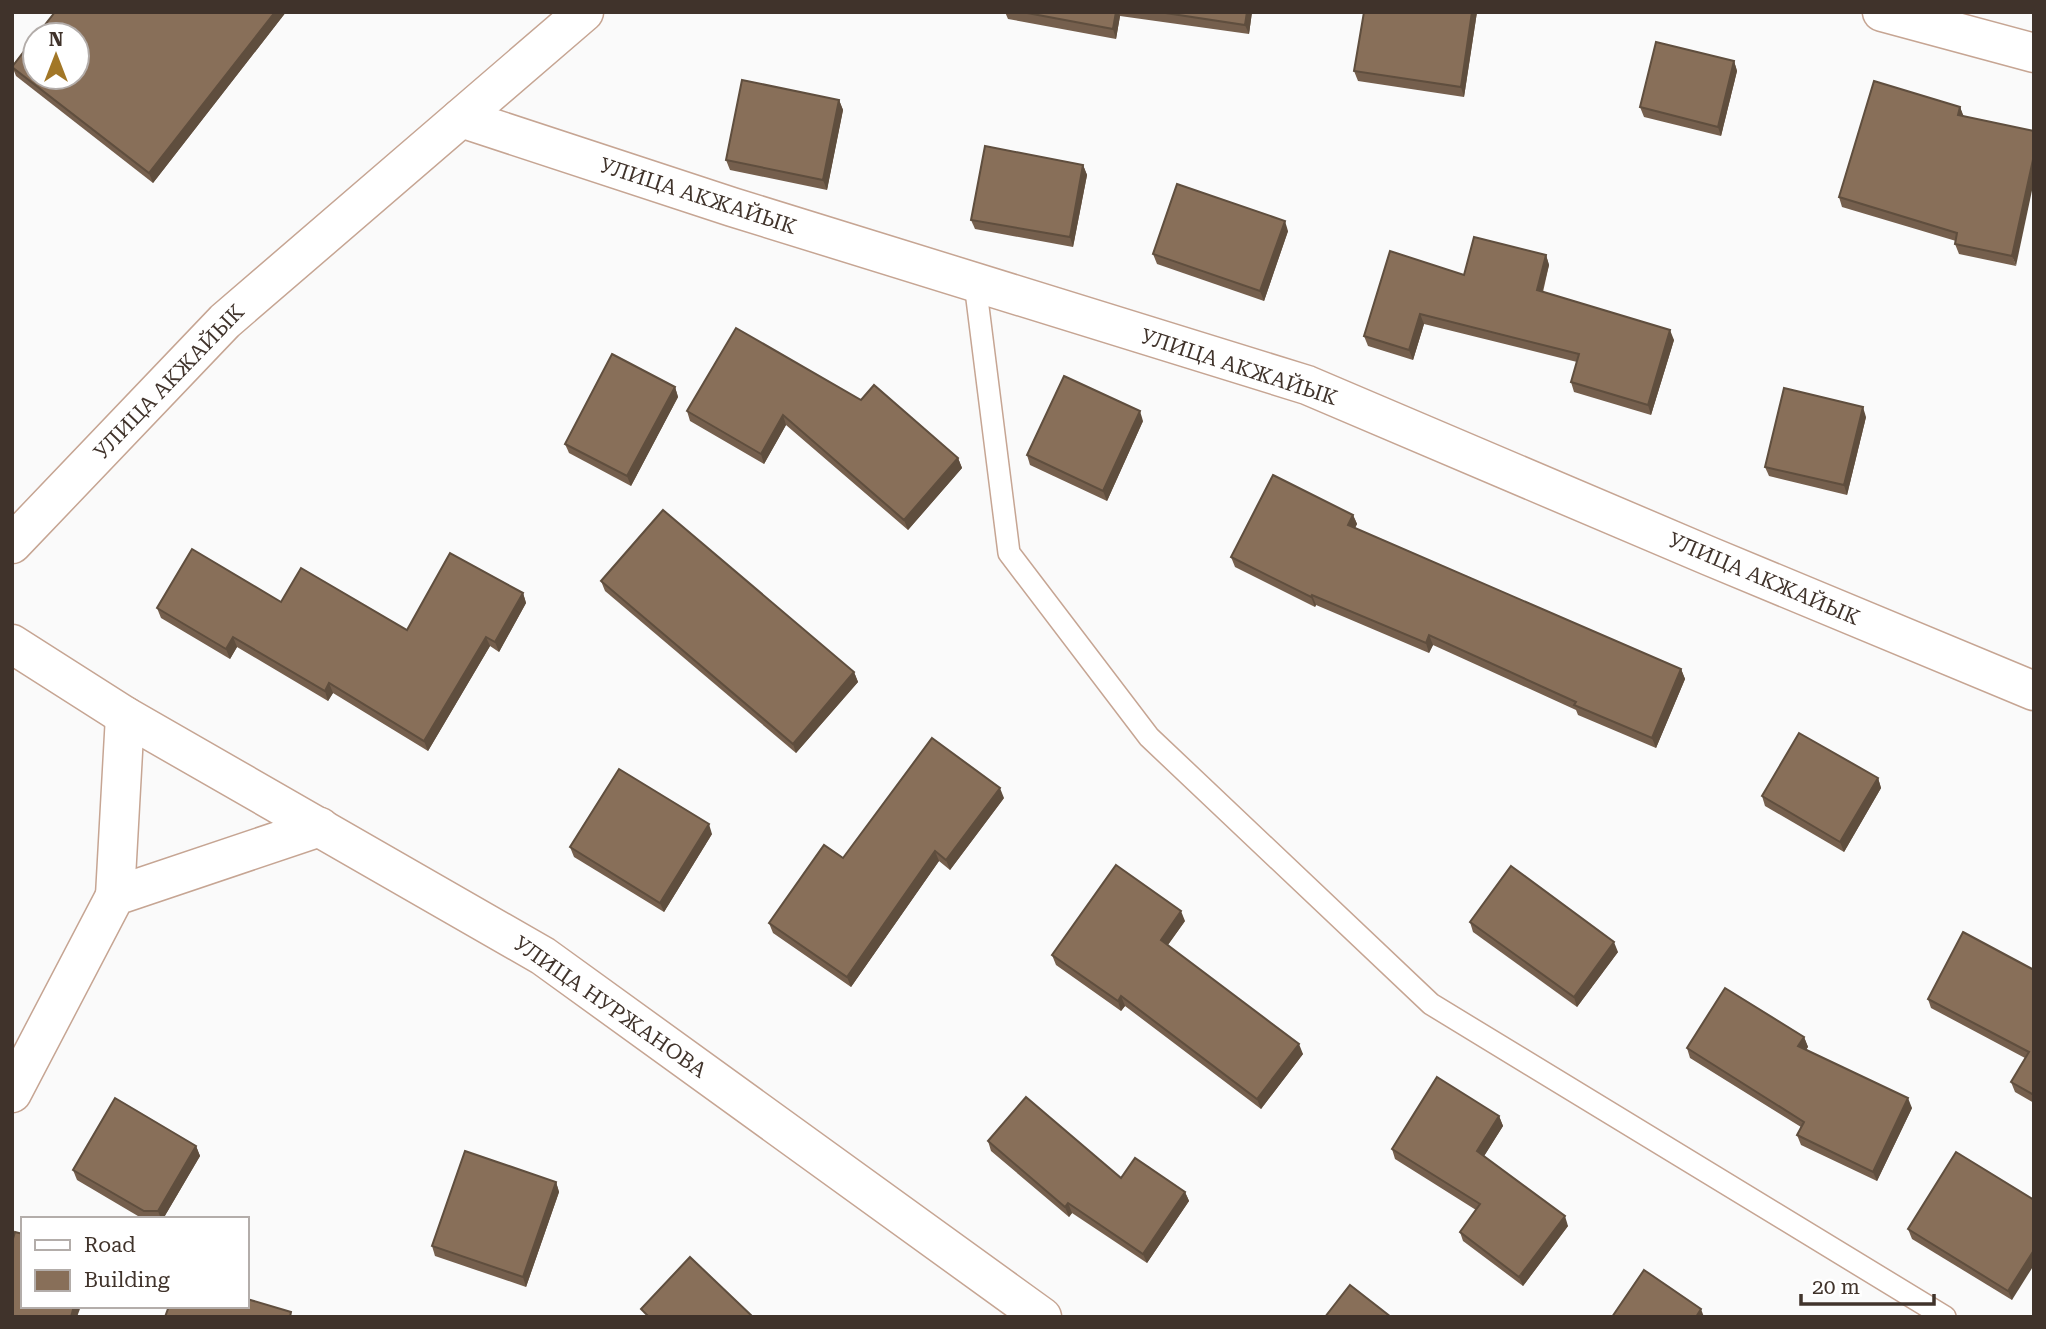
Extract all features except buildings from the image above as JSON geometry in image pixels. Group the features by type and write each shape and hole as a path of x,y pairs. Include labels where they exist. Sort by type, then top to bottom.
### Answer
{"street":[{"name":"УЛИЦА АКЖАЙЫК","path":"12,544 225,321 584,12"},
{"path":"1882,12 2034,53"},
{"name":"УЛИЦА АКЖАЙЫК","path":"461,118 732,207 1307,385 2034,691"},
{"name":"УЛИЦА НУРЖАНОВА","path":"12,643 125,716 543,956 1042,1317"},
{"path":"12,1093 115,896 125,716"},
{"path":"115,896 320,827"}],"lane":[{"path":"975,283 1009,553 1149,737 1431,1004 1945,1317"}]}
